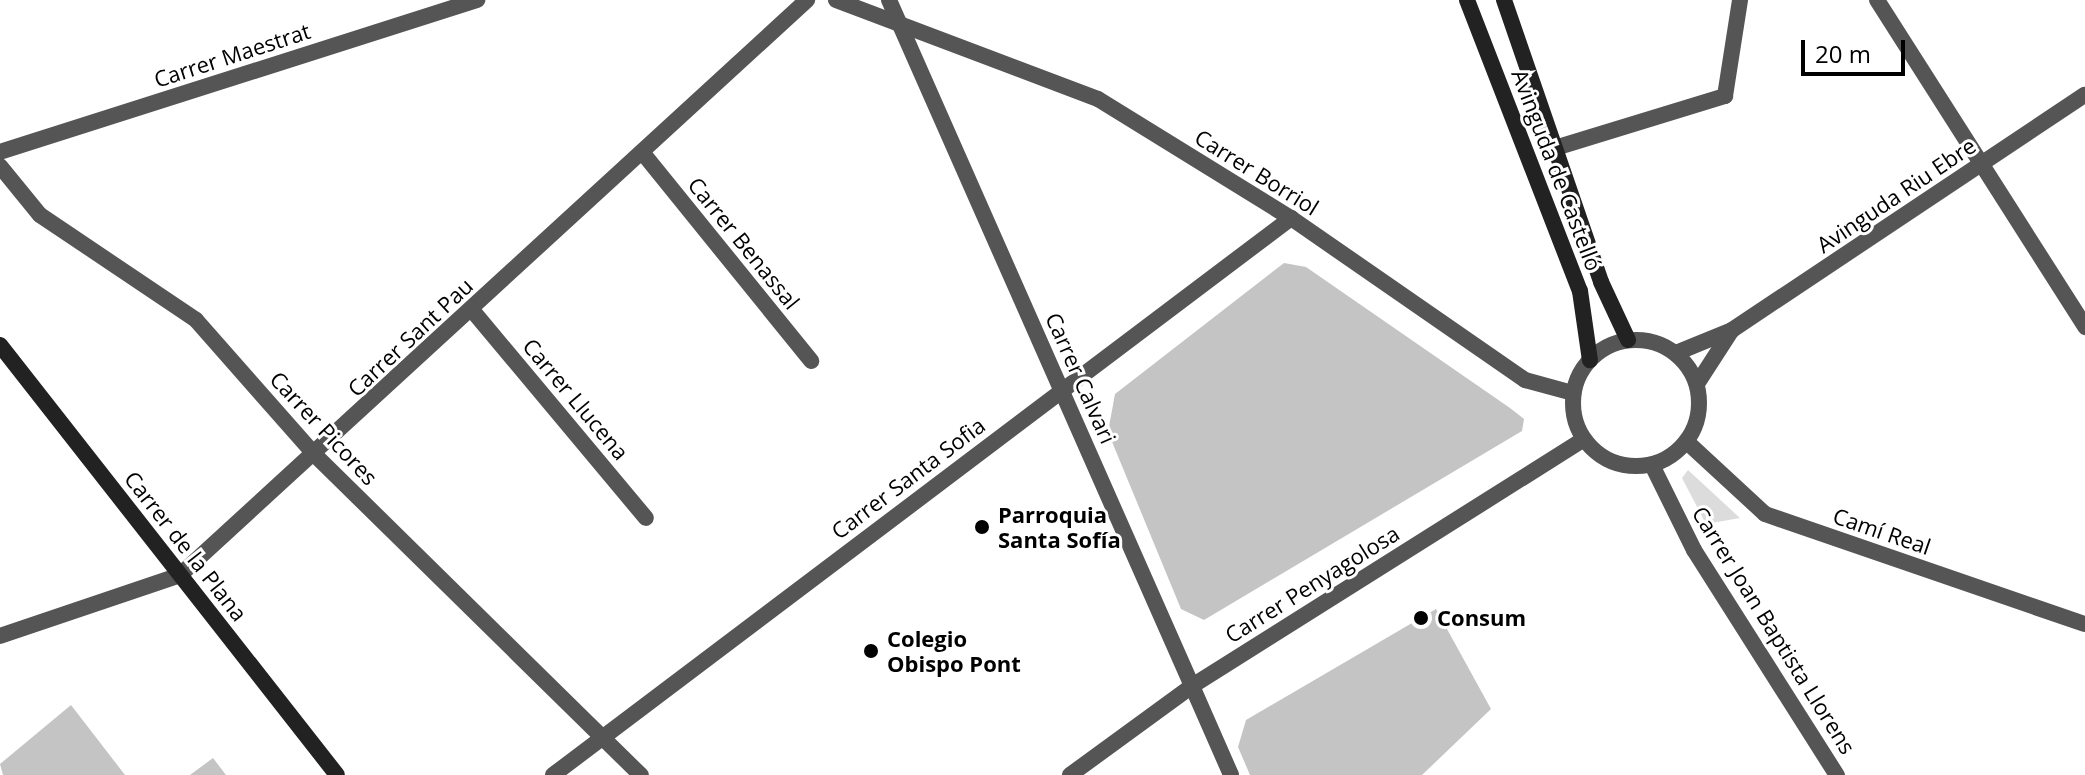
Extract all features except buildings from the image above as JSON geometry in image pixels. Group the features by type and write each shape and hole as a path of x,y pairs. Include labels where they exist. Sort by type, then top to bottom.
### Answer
{"main road":[{"name":"Avinguda de Castelló","path":"1467,0 1580,291 1590,360"},
{"name":"Avinguda de Castelló","path":"1504,0 1555,148 1628,340"},
{"name":"Carrer de la Plana","path":"0,345 337,775"}],"street":[{"name":"Carrer Maestrat","path":"0,152 477,0"},
{"name":"Carrer Sant Pau","path":"0,636 180,575 315,455 807,0"},
{"name":"Carrer Borriol","path":"836,0 898,20 1098,99 1291,218 1525,380 1573,393"},
{"name":"Carrer Calvari","path":"889,0 1231,775"},
{"path":"1555,148 1725,96 1740,0"},
{"path":"1877,0 2085,327"},
{"name":"Avinguda Riu Ebre","path":"1676,353 1732,330 2085,95"},
{"name":"Carrer Benassal","path":"642,152 811,361"},
{"name":"Carrer Picores","path":"0,166 40,215 196,320 315,455 641,775"},
{"name":"Carrer Santa Sofia","path":"553,775 1291,218"},
{"name":"Carrer Llucena","path":"472,310 646,518"},
{"name":"Avinguda Riu Ebre","path":"1697,384 1732,330"},
{"path":"1628,340 1676,353 1697,384 1700,404 1687,442 1652,465 1614,463 1583,440 1573,393 1590,360 1628,340"},
{"name":"Carrer Penyagolosa","path":"1070,775 1192,686 1583,440"},
{"name":"Camí Real","path":"1687,442 1765,514 2085,624"},
{"name":"Carrer Joan Baptista Llorens","path":"1652,465 1694,550 1837,775"}],"shaded area":[{"path":"1688,470 1740,518 1706,524 1682,478"}],"place":[{"name":"Parroquia Santa Sofía","path":"982,527"},
{"name":"Consum","path":"1421,618"},
{"name":"Colegio Obispo Pont","path":"871,651"}]}
